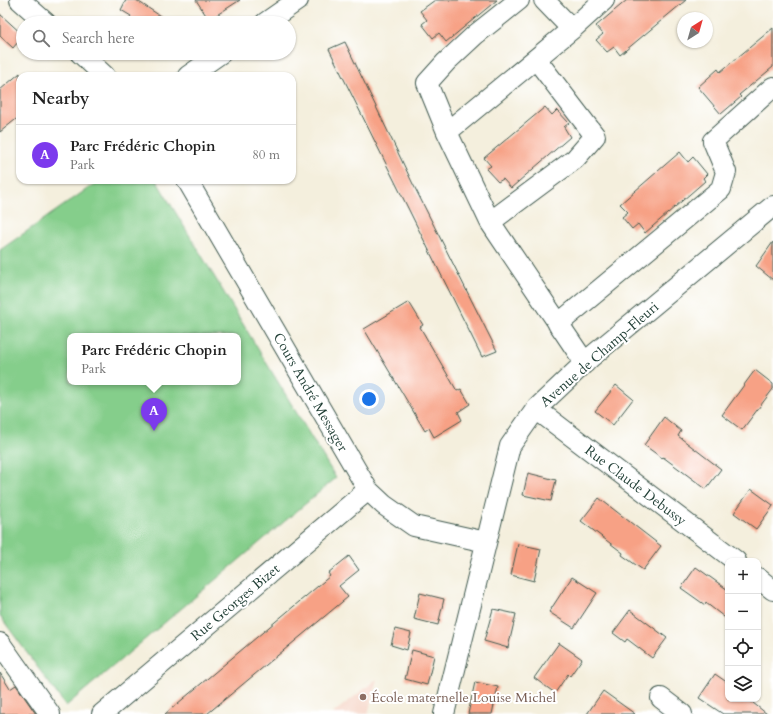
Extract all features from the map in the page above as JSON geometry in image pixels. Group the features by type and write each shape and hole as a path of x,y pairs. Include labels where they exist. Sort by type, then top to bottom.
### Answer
{"street":[{"path":"20,0 38,16"},
{"path":"275,16 298,0"},
{"path":"519,0 450,57 427,83 447,132 490,222 585,363"},
{"path":"544,0 572,30"},
{"path":"447,132 572,30 604,0"},
{"path":"490,222 576,159 595,136 536,59"},
{"path":"88,60 101,72"},
{"path":"194,72 211,60"},
{"path":"558,324 721,189 726,172 713,141 773,87"},
{"name":"Cours André Messager","path":"188,184 368,490 384,505 414,526 486,542"},
{"name":"Avenue de Champ-Fleuri","path":"444,714 510,446 536,409 585,363 773,206"},
{"name":"Rue Claude Debussy","path":"536,409 732,558"},
{"name":"Rue Georges Bizet","path":"102,714 368,490"},
{"path":"761,580 773,590"},
{"path":"0,643 50,714"},
{"path":"661,698 682,714"}],"shaded area":[{"name":"École maternelle Louise Michel","path":"377,679 368,714 332,714"}],"green space":[{"path":"94,184 158,184 336,478 66,706 0,616 0,250"}],"building":[{"path":"126,0 136,0 160,16 131,16 121,10"},
{"path":"196,0 240,0 215,16 206,16"},
{"path":"435,0 497,0 446,42 439,33 433,38 422,24 427,20 420,11"},
{"path":"627,0 686,0 620,55 614,47 607,52 596,40 603,34 596,26"},
{"path":"0,14 16,29 16,44 13,48 0,36"},
{"path":"773,28 773,67 739,95 741,97 721,114 698,87 718,69 720,72"},
{"path":"345,42 412,182 497,351 482,357 329,49"},
{"path":"16,76 16,119 0,132 0,90"},
{"path":"545,107 552,115 557,110 569,123 564,127 570,137 511,188 503,179 498,182 486,169 491,166 484,158"},
{"path":"680,152 688,162 693,157 707,174 703,178 705,181 645,233 638,224 632,229 622,217 628,212 620,204"},
{"path":"773,242 773,280 756,266"},
{"path":"409,302 423,325 420,327 457,391 461,389 470,404 458,412 462,420 434,437 429,428 425,431 364,329"},
{"path":"755,370 773,384 773,389 742,430 722,415"},
{"path":"616,385 633,399 613,425 595,411"},
{"path":"664,417 681,431 678,436 721,469 706,489 663,457 662,458 644,445"},
{"path":"528,473 556,480 551,501 523,495"},
{"path":"751,489 773,505 756,529 734,513"},
{"path":"599,498 661,546 643,570 622,555 623,553 581,521"},
{"path":"518,544 541,549 534,581 511,575"},
{"path":"349,556 359,570 339,586 348,597 207,714 165,714 330,576 328,573"},
{"path":"696,567 725,588 725,618 706,603 705,605 681,588"},
{"path":"572,577 597,593 574,628 549,612"},
{"path":"420,593 444,599 438,625 414,619"},
{"path":"493,609 516,614 508,648 484,641"},
{"path":"630,610 667,638 652,658 627,639 625,642 613,633"},
{"path":"395,629 411,633 407,650 391,645"},
{"path":"559,643 582,659 570,676 568,674 555,693 534,678"},
{"path":"412,650 434,656 427,685 405,679"},
{"path":"0,673 10,689 16,685 36,714 0,714"},
{"path":"715,674 725,681 725,702 752,702 767,714 723,714 699,698"},
{"path":"475,682 498,687 492,714 468,714"},
{"path":"603,691 635,714 587,714"}],"place":[{"name":"Parc Frédéric Chopin","path":"154,431"},
{"name":"École maternelle Louise Michel","path":"363,697"}]}
